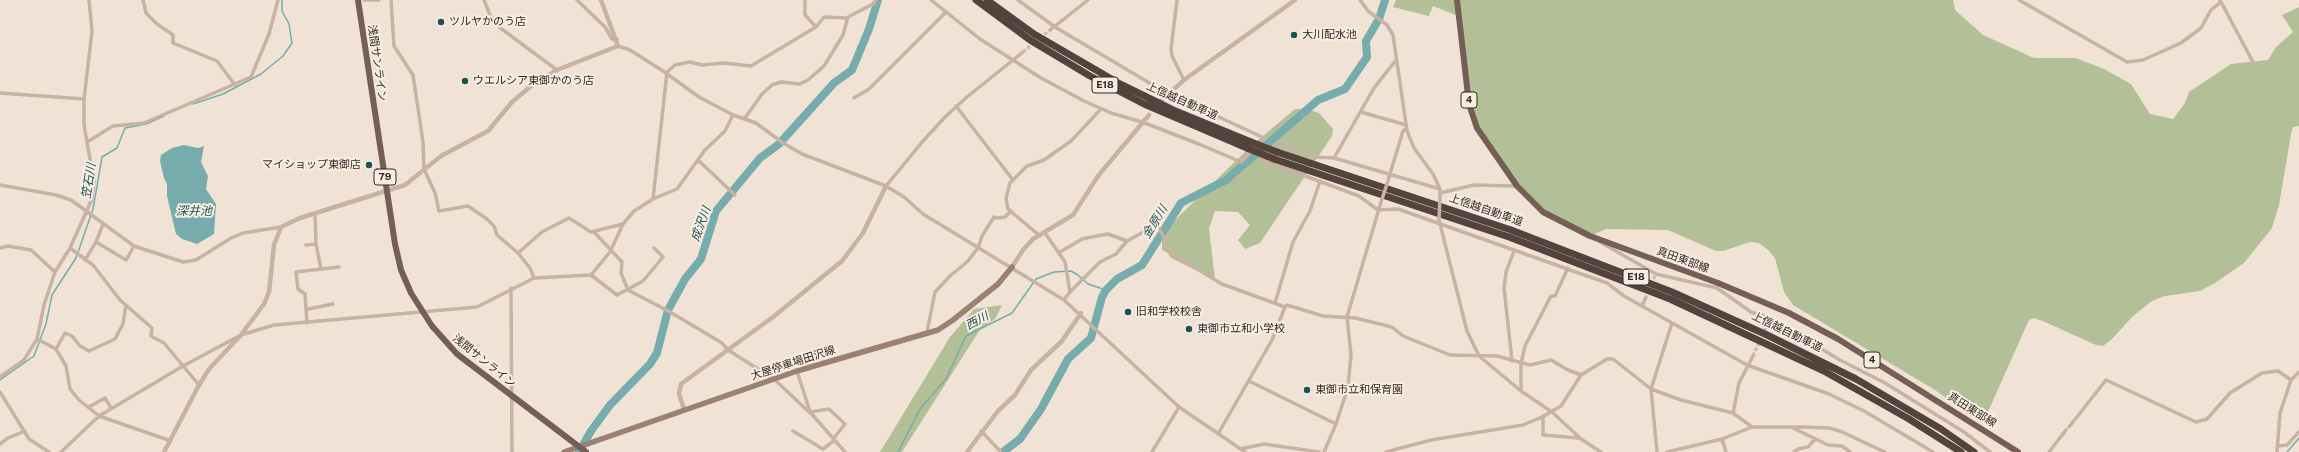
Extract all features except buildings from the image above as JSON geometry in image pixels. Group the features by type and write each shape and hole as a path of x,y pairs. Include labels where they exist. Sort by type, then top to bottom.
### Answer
{"highway":[{"name":"上信越自動車道","path":"976,0 1030,40 1090,76 1171,117 1535,246 1676,302 1836,377 1909,418 1961,452"},
{"name":"上信越自動車道","path":"987,0 1046,41 1113,81 1249,145"},
{"name":"上信越自動車道","path":"1275,155 1517,232 1672,292 1767,334 1856,379 1936,426 1974,452"}],"main road":[{"name":"浅間サンライン","path":"358,0 398,262 411,293 422,312 440,336 457,354 584,449"},
{"name":"真田東部線","path":"1457,0 1462,55 1472,116 1489,148 1517,186 1543,212 1590,236 1789,313 1838,339 2018,452"},
{"name":"大屋停車場田沢線","path":"564,452 584,449 684,409 797,371 938,330 998,284 1012,267"}],"street":[{"path":"0,378 24,360 38,340 44,304 55,272 70,248 87,213 92,198 94,182 87,142 84,99 92,31 89,0"},
{"path":"143,0 146,12 157,24 173,35 173,43 217,62 235,85"},
{"path":"87,142 113,126 144,123 164,113 247,80 254,73 271,27 278,0"},
{"path":"364,0 379,0"},
{"path":"391,0 394,46 409,68 414,80 424,169 435,193 439,211 468,206 487,219 494,226 497,235 518,253 530,268 534,278"},
{"path":"484,0 490,16 499,27 557,70"},
{"path":"577,0 605,27 612,39 617,39"},
{"path":"601,0 617,39 618,46"},
{"path":"805,0 805,15 816,27"},
{"path":"653,199 665,73 675,65 690,62 702,65 724,63 752,66 816,27 824,17 848,18 873,4 876,0"},
{"path":"931,0 980,39 1041,78 1101,109 1142,122 1241,162 1264,138 1168,94 1055,27 1018,0"},
{"path":"1050,30 1088,0"},
{"path":"1177,0 1171,49 1172,56 1184,80"},
{"path":"1162,100 1184,80 1295,0"},
{"path":"1360,0 1368,11 1387,25 1393,35 1406,126 1414,148 1433,174 1440,193 1440,226 1467,331 1479,356 1521,391 1552,412 1580,438 1602,452"},
{"path":"2019,0 2127,62 2143,60 2180,43 2201,28 2210,10 2221,1 2254,64"},
{"path":"854,98 869,89 946,12"},
{"path":"745,118 762,94 772,85 781,82 800,84 808,80 824,66 843,34 848,18"},
{"path":"0,185 56,195 70,200 134,246 183,262 196,260 231,238 243,233 281,227 289,222 405,185 441,156 488,131 521,93 557,70 618,46 630,50 699,97 733,115 756,123 783,143 802,154 886,186 904,197 923,214 1064,300 1081,314 1180,407 1245,452"},
{"path":"684,409 679,389 681,384 773,317 842,261 862,233 886,186 923,141 956,106 1023,52"},
{"path":"1334,158 1374,88 1396,60"},
{"path":"0,93 84,99"},
{"path":"956,106 1013,180"},
{"path":"1040,236 1024,220 1011,211 1006,198 1013,180 1027,166 1044,160 1071,141 1101,109"},
{"path":"1361,112 1406,126"},
{"path":"591,275 611,250 623,224 634,211 653,199 677,189 698,160 725,131 733,115"},
{"path":"1012,267 1023,250 1040,236 1073,215 1098,176 1149,115"},
{"path":"1324,452 1336,424 1351,372 1351,355 1347,317 1378,210 1390,177 1403,131 1406,126"},
{"path":"1517,186 1474,185 1440,193 1334,158 1313,157 1279,143 1262,160 1359,196 1378,210 1398,209 1440,226 1568,268 1607,283 1642,306 1747,365 1829,394 1864,411 1933,452"},
{"path":"698,160 734,193"},
{"path":"1276,304 1293,242 1310,210 1320,181"},
{"path":"927,332 935,292 951,275 968,262 978,248 982,236 994,217 998,218 1006,216 1011,211"},
{"path":"315,214 316,244 321,269"},
{"path":"518,253 542,232 568,218 585,230 594,232 623,224"},
{"path":"85,260 96,242 103,224"},
{"path":"1064,300 1092,268 1116,254 1127,241 1154,226 1159,228 1171,256 1198,269 1222,284 1276,304 1323,316 1347,317 1392,327 1402,336 1450,354 1497,356 1521,364 1534,365 1551,360 1568,370 1581,375"},
{"path":"164,452 199,384 209,369 241,335 264,304 269,292 274,245 281,227"},
{"path":"594,232 622,262 621,273 628,290 670,312 722,343 728,350 774,379 810,412 845,452"},
{"path":"1045,233 1060,252 1065,262 1070,292"},
{"path":"1060,252 1082,239 1108,234 1127,241"},
{"path":"1590,236 1656,274 1718,286 1751,312 1770,318 1840,360 1885,383 1964,432 1990,452"},
{"path":"96,242 126,260 134,246"},
{"path":"306,245 316,244"},
{"path":"0,248 8,246 31,250 55,272"},
{"path":"70,248 93,265 126,305 152,328 151,336 164,343 199,384"},
{"path":"60,452 111,408 183,366 241,335 274,325 477,307 511,288 534,278 591,275 617,295 643,281 663,257 654,248"},
{"path":"1512,361 1504,288 1506,272 1514,251"},
{"path":"307,323 308,309 305,294 298,289 296,272 339,267"},
{"path":"1521,391 1521,364 1526,346 1551,296 1555,296 1568,268"},
{"path":"511,288 512,452"},
{"path":"1642,306 1646,297"},
{"path":"308,309 333,304"},
{"path":"56,349 64,333 72,336 80,346 89,351 115,339 123,324 126,305"},
{"path":"1218,434 1272,340 1286,307"},
{"path":"966,452 981,431 1015,395 1031,370 1062,340 1081,314"},
{"path":"1657,452 1651,388 1672,323"},
{"path":"38,340 56,349 66,366 70,389 100,416 171,441"},
{"path":"1733,413 1739,383 1753,356"},
{"path":"1386,452 1431,440 1523,425 1552,412 1560,406 1581,375 1606,359 1613,359 1651,388 1681,400 1733,413 1752,427"},
{"path":"797,371 810,412"},
{"path":"2049,452 2106,380 2196,422 2207,420 2230,393 2262,373 2278,371 2291,380"},
{"path":"2277,452 2280,414 2291,380 2299,372"},
{"path":"1249,381 1336,424"},
{"path":"0,392 29,439 48,452"},
{"path":"89,407 105,398 111,408"},
{"path":"1152,452 1180,407"},
{"path":"793,431 823,449 834,439 845,424 829,409 810,412"},
{"path":"1543,416 1543,435 1580,438"},
{"path":"1667,452 1722,439 1752,427 1829,428 1885,452"},
{"path":"1793,428 1828,445 1842,446 1850,452"},
{"path":"0,444 8,438 25,431"},
{"path":"981,431 1001,452"},
{"path":"2278,446 2287,445 2299,432"},
{"path":"1722,439 1726,452"},
{"path":"1794,452 1798,449 1808,447 1815,439"},
{"path":"1240,448 1264,444 1319,452"}],"green space":[{"path":"1396,0 1953,0 1955,10 1983,35 2034,58 2076,58 2104,69 2131,84 2150,114 2173,119 2185,103 2189,92 2231,64 2268,60 2276,47 2293,32 2282,15 2299,7 2299,126 2293,127 2291,134 2279,205 2272,228 2244,263 2215,283 2200,291 2165,296 2152,301 2133,316 2112,339 2103,346 2096,345 2034,318 2029,320 1986,416 1980,419 1970,416 1935,390 1793,305 1784,292 1775,258 1759,243 1750,242 1723,251 1716,251 1668,230 1606,229 1590,236 1556,220 1517,186 1472,116 1458,16 1433,6 1429,16 1393,7"},
{"path":"1295,109 1307,109 1319,113 1333,129 1332,136 1260,243 1245,249 1238,240 1250,225 1238,212 1215,211 1209,229 1215,279 1162,250 1162,239 1173,222 1251,146"},
{"path":"1002,305 995,319 981,328 902,452 880,452 950,337 974,309"}],"water":[{"name":"深井池","path":"184,145 198,148 204,146 201,162 208,176 206,189 216,204 214,234 197,244 182,239 176,234 167,196 167,184 160,161 161,155 172,148"}],"waterway":[{"name":"笠石川","path":"193,104 223,94 261,74 283,56 292,43 289,24 282,11 282,0"},
{"name":"成沢川","path":"579,452 591,431 610,405 650,364 657,353 668,310 685,279 701,259 716,211 760,158 779,144 834,83 852,70 869,29 878,0"},
{"name":"金原川","path":"1003,452 1020,439 1041,409 1068,359 1091,338 1102,297 1106,290 1117,279 1142,265 1181,203 1226,180 1318,100 1345,89 1367,57 1366,41 1379,19 1385,0"},
{"name":"笠石川","path":"0,380 34,356 46,324 52,295 76,258 93,209 102,157 117,148 125,128 146,124 164,116"},
{"name":"西川","path":"898,452 920,409 946,379 966,336 1012,313 1036,279 1054,272 1071,271 1088,284 1106,290"},
{"path":"2287,452 2299,438"}],"tunnel":[{"path":"1040,38 1050,30"},
{"path":"1023,52 1035,42"},
{"path":"1651,284 1656,274"},
{"path":"1753,356 1770,318"}],"place":[{"name":"ツルヤかのう店","path":"441,22"},
{"name":"大川配水池","path":"1294,35"},
{"name":"ウエルシア東御かのう店","path":"465,81"},
{"name":"マイショップ東御店","path":"369,165"},
{"name":"旧和学校校舎","path":"1128,312"},
{"name":"東御市立和小学校","path":"1189,329"},
{"name":"東御市立和保育園","path":"1307,390"}]}
